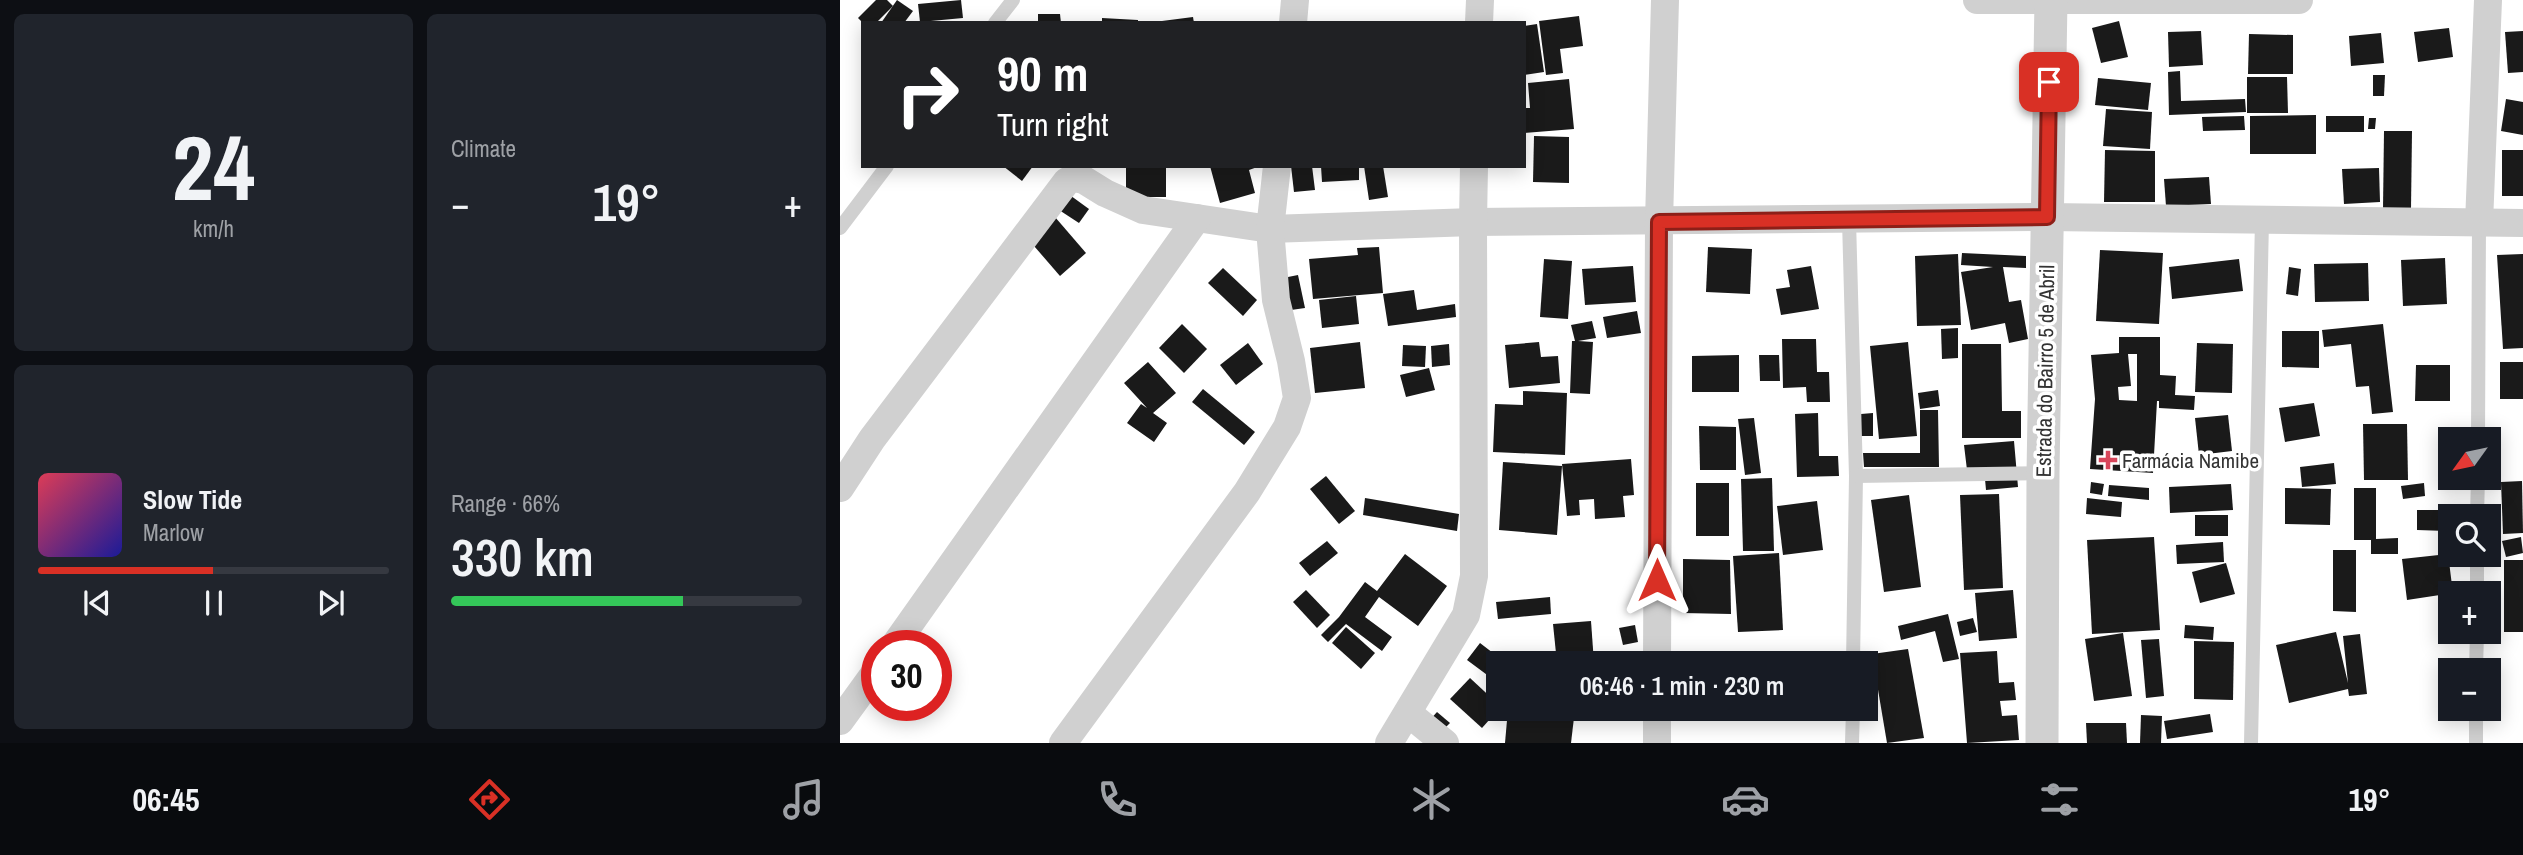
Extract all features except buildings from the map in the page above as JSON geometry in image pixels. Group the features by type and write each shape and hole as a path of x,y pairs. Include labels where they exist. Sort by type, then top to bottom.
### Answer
{"street":[{"path":"1293,21 1295,0"},
{"path":"1479,21 1480,0"},
{"path":"1657,651 1659,222 1665,0"},
{"path":"1977,0 2299,0"},
{"name":"Estrada do Bairro 5 de Abril","path":"2042,743 2043,473 2051,0"},
{"path":"2479,223 2488,0"},
{"path":"1063,743 1247,492 1287,427 1297,398 1292,361 1276,300 1270,229 1277,168"},
{"path":"1389,743 1466,615 1474,576 1475,168"},
{"path":"840,488 872,439 1067,181 1075,178 1143,210 1270,229 1473,222 2047,217 2523,223"},
{"path":"905,630 1197,218"},
{"path":"840,722 861,692"},
{"path":"1408,713 1446,743"},
{"path":"1657,721 1657,743"}],"lane":[{"path":"997,21 1013,0"},
{"path":"840,228 885,168"},
{"path":"1849,220 1856,476 1853,651"},
{"path":"2251,743 2262,220"},
{"path":"2478,427 2479,223"},
{"path":"1856,476 2043,473"},
{"path":"1852,743 1853,721"},
{"path":"2476,721 2476,743"}],"place":[{"name":"Farmácia Namibe","path":"2108,460"}],"route":[{"path":"1657,580 1659,222 2047,217 2049,82"}]}
